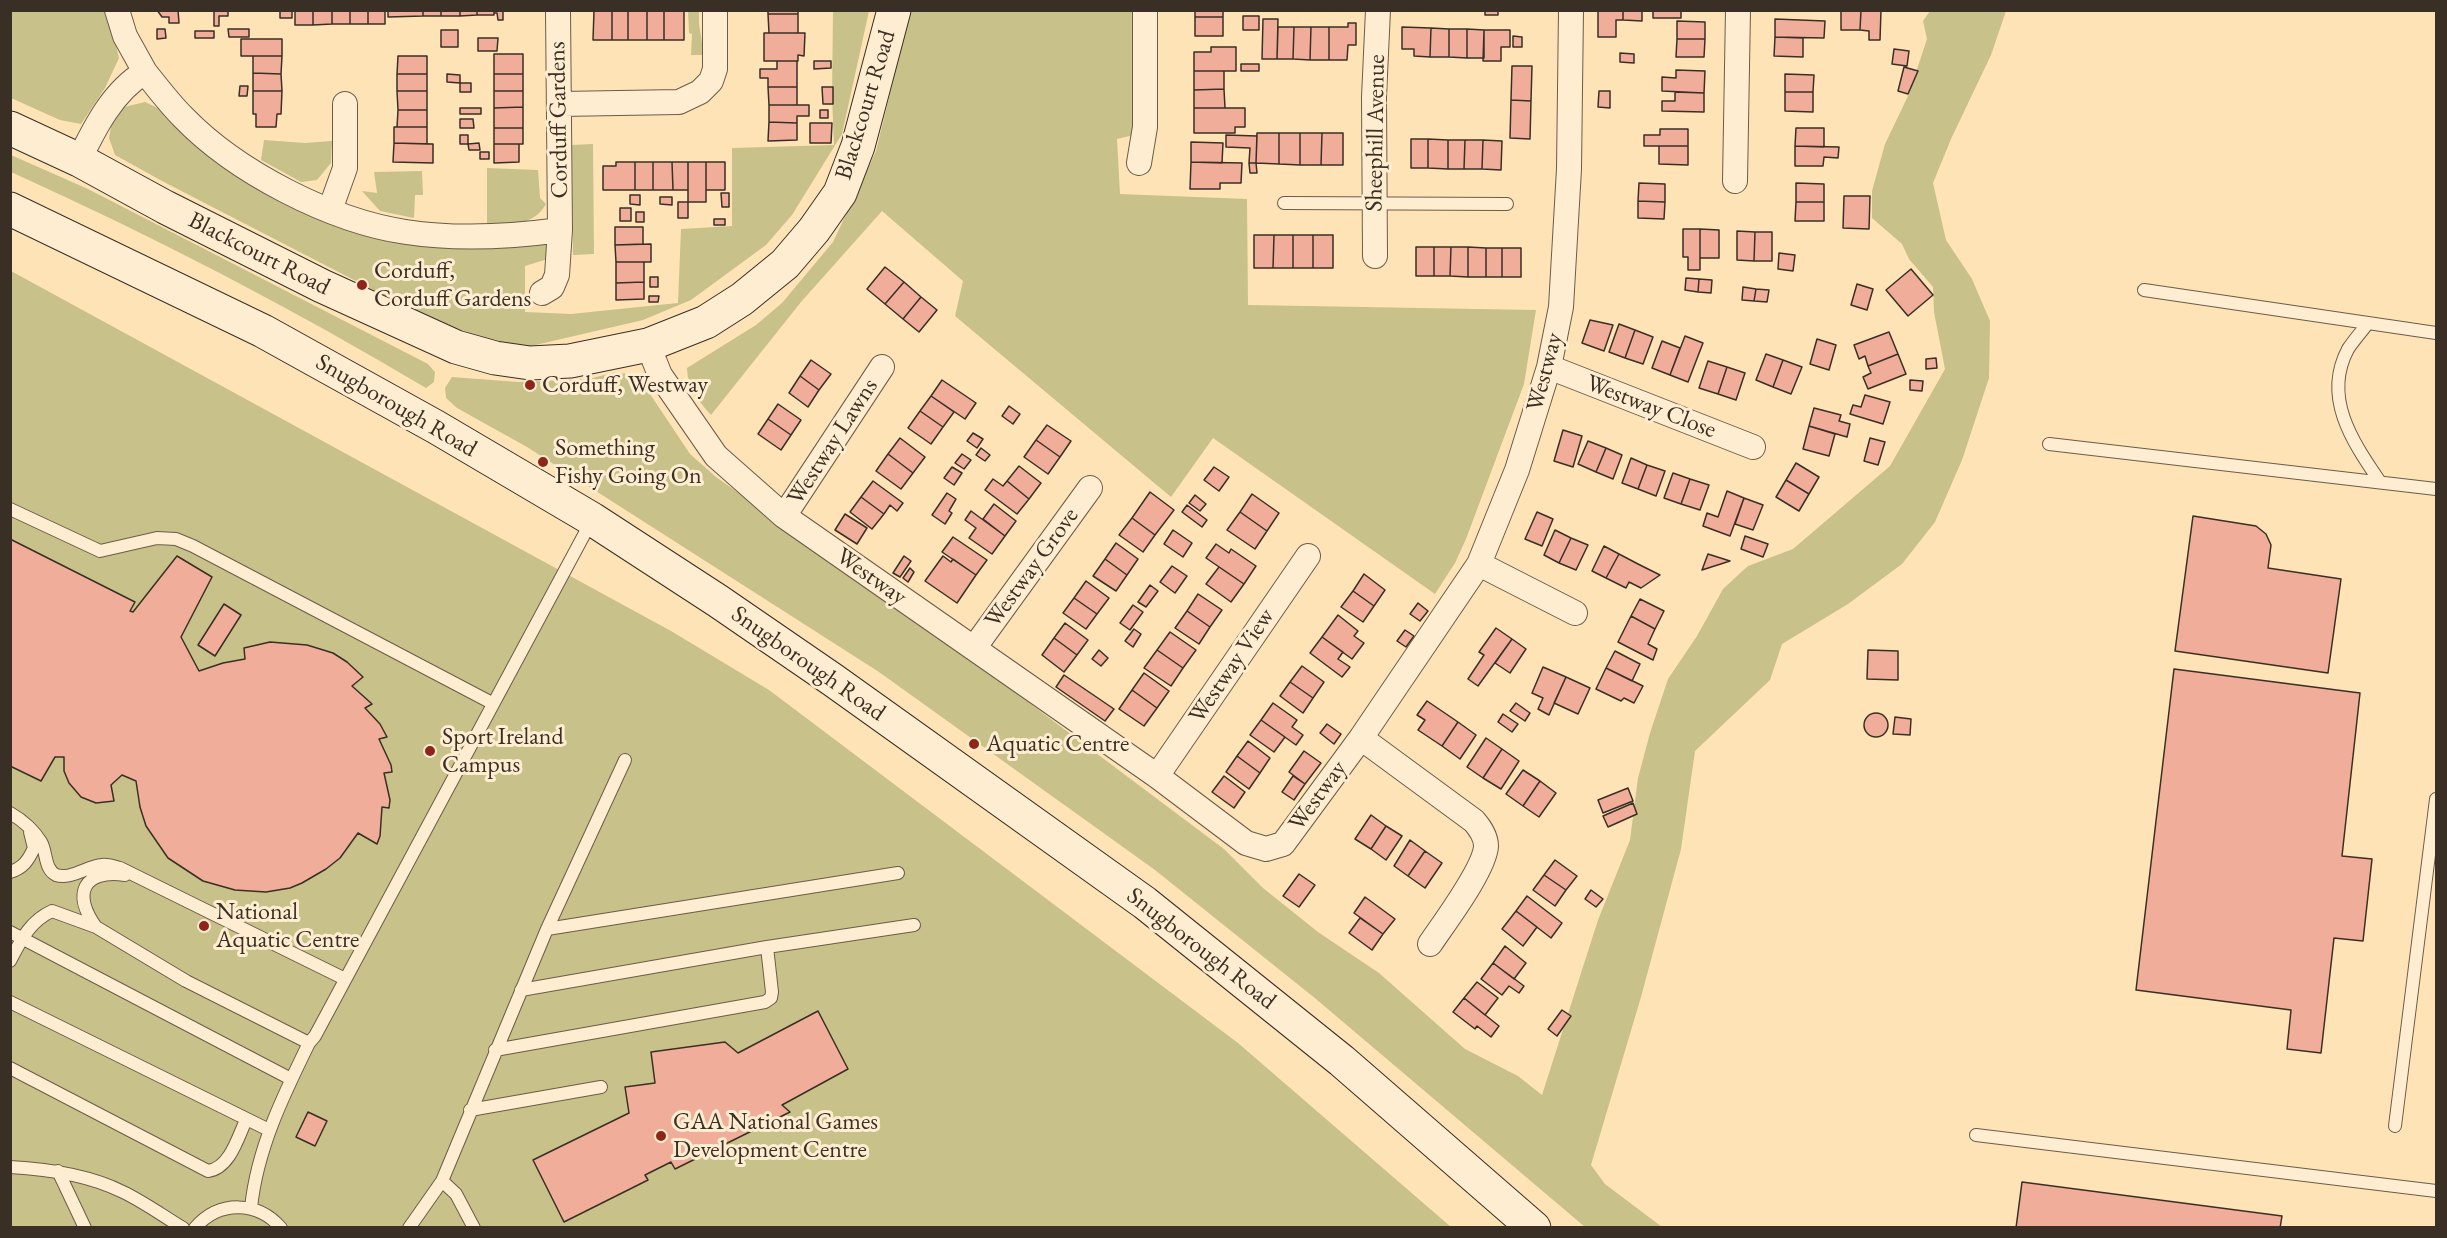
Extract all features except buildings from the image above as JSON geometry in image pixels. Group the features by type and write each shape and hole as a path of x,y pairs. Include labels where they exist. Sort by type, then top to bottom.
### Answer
{"main road":[{"name":"Blackcourt Road","path":"10,128 79,160 165,207 322,286 456,347 495,358 530,363 593,358 648,345 706,322 732,306 785,264 814,230 840,193 858,146 894,10"},
{"name":"Snugborough Road","path":"10,209 263,331 436,427 592,519 833,680 1145,903 1342,1061 1534,1227"}],"street":[{"name":"Corduff Gardens","path":"117,10 125,36 145,72 185,119 242,166 295,196 389,229 444,236 506,237 560,230"},
{"name":"Corduff Gardens","path":"542,293 552,287 557,275 560,230 558,10"},
{"path":"560,104 679,102 696,94 711,81 715,69 715,10"},
{"path":"1139,164 1145,127 1145,10"},
{"name":"Sheephill Avenue","path":"1375,256 1374,97 1378,10"},
{"name":"Westway","path":"648,345 660,375 716,456 784,516 1157,776 1246,843 1266,849 1283,844 1361,738 1479,564 1517,470 1549,367 1561,307 1569,169 1571,10"},
{"path":"1735,181 1738,10"},
{"path":"79,160 108,108 132,80 145,72"},
{"path":"330,210 345,168 345,104"},
{"name":"Westway Lawns","path":"784,516 882,367"},
{"name":"Westway Close","path":"1549,367 1753,447"},
{"name":"Westway Grove","path":"974,648 1090,488"},
{"name":"Westway View","path":"1157,776 1308,556"},
{"path":"1479,564 1575,613"},
{"path":"1361,738 1474,821 1483,832 1486,846 1481,866 1430,944"}],"lane":[{"path":"1284,203 1507,204"},
{"path":"2144,290 2436,333"},
{"path":"2368,323 2349,348 2340,369 2337,394 2344,424 2380,482"},
{"path":"2049,444 2436,489"},
{"path":"10,509 100,551 157,538 176,539 492,703"},
{"path":"250,1208 253,1185 269,1130 291,1078 592,519"},
{"path":"410,1227 442,1181 547,929 625,760"},
{"path":"2395,1126 2436,799"},
{"path":"10,813 24,821 43,844 48,866 55,874 66,876 102,865 120,868 345,979"},
{"path":"10,872 25,865 34,849 33,838 24,821"},
{"path":"547,929 898,873"},
{"path":"96,927 87,916 84,904 83,893 87,884 96,876 114,874 139,877"},
{"path":"10,961 16,936 40,917 52,911 96,927 186,981 309,1043"},
{"path":"521,990 767,947 914,925"},
{"path":"16,936 291,1078"},
{"path":"495,1050 765,1002 771,998 772,992 767,947"},
{"path":"10,1002 269,1130"},
{"path":"10,1068 208,1171 216,1170 225,1163 246,1120"},
{"path":"470,1110 601,1087"},
{"path":"1976,1135 2436,1191"},
{"path":"10,1167 58,1171 123,1191 183,1227"},
{"path":"58,1171 85,1227"},
{"path":"442,1181 456,1194 474,1227"},
{"path":"195,1227 217,1211 233,1206 250,1208 267,1214 282,1227"}],"shaded area":[{"path":"11,11 108,11 119,58 105,88 81,124 60,120 11,98"},
{"path":"688,11 699,11 704,55 691,55 692,34 689,33"},
{"path":"833,11 869,11 842,134 792,215 766,245 691,300 643,320 527,347 485,339 418,313 115,155 109,138 112,122 124,107 145,102 164,111 297,208 544,244 548,246 551,258 525,266 525,312 571,314 678,303 681,229 732,226 732,148 834,145"},
{"path":"910,11 1133,11 1134,135 1117,139 1120,194 1247,199 1248,305 1536,310 1524,384 1466,539 1455,563 1435,594 1213,438 1171,497 955,316 963,281 882,211 801,302 711,415 692,388 687,368 756,325 782,303 833,242 876,151"},
{"path":"1930,11 2006,11 1991,55 1933,183 1946,240 1972,279 1990,321 1989,378 1962,460 1935,522 1902,564 1848,604 1782,644 1770,680 1695,751 1681,849 1641,997 1591,1165 1605,1184 1662,1227 1585,1227 1316,999 1155,870 879,672 527,447 457,408 446,398 445,388 452,377 518,382 589,379 616,372 638,376 690,454 716,477 904,609 1224,849 1263,888 1318,932 1379,973 1465,1049 1518,1076 1542,1095 1598,920 1630,840 1638,778 1668,679 1697,636 1723,589 1748,566 1793,549 1890,466 1945,369 1934,312 1933,287 1909,259 1902,244 1872,218 1872,191 1885,144 1908,96 1927,39 1923,21"},
{"path":"264,140 305,143 332,141 331,163 317,180 301,182 261,160"},
{"path":"593,144 594,254 573,255 572,145"},
{"path":"11,155 88,189 428,364 435,372 434,382 426,388 222,274 11,172"},
{"path":"487,168 538,170 540,198 546,204 535,217 520,223 487,225"},
{"path":"422,171 423,195 415,195 414,218 380,211 362,191 377,193 374,172"},
{"name":"Sport Ireland Campus","path":"11,271 671,631 769,690 1238,1043 1451,1227 11,1228"}],"place":[{"name":"Corduff, Corduff Gardens","path":"362,285"},
{"name":"Corduff, Westway","path":"530,385"},
{"name":"Something Fishy Going On","path":"543,462"},
{"name":"Aquatic Centre","path":"974,744"},
{"name":"Sport Ireland Campus","path":"430,751"},
{"name":"National Aquatic Centre","path":"204,926"},
{"name":"GAA National Games Development Centre","path":"661,1136"}]}
